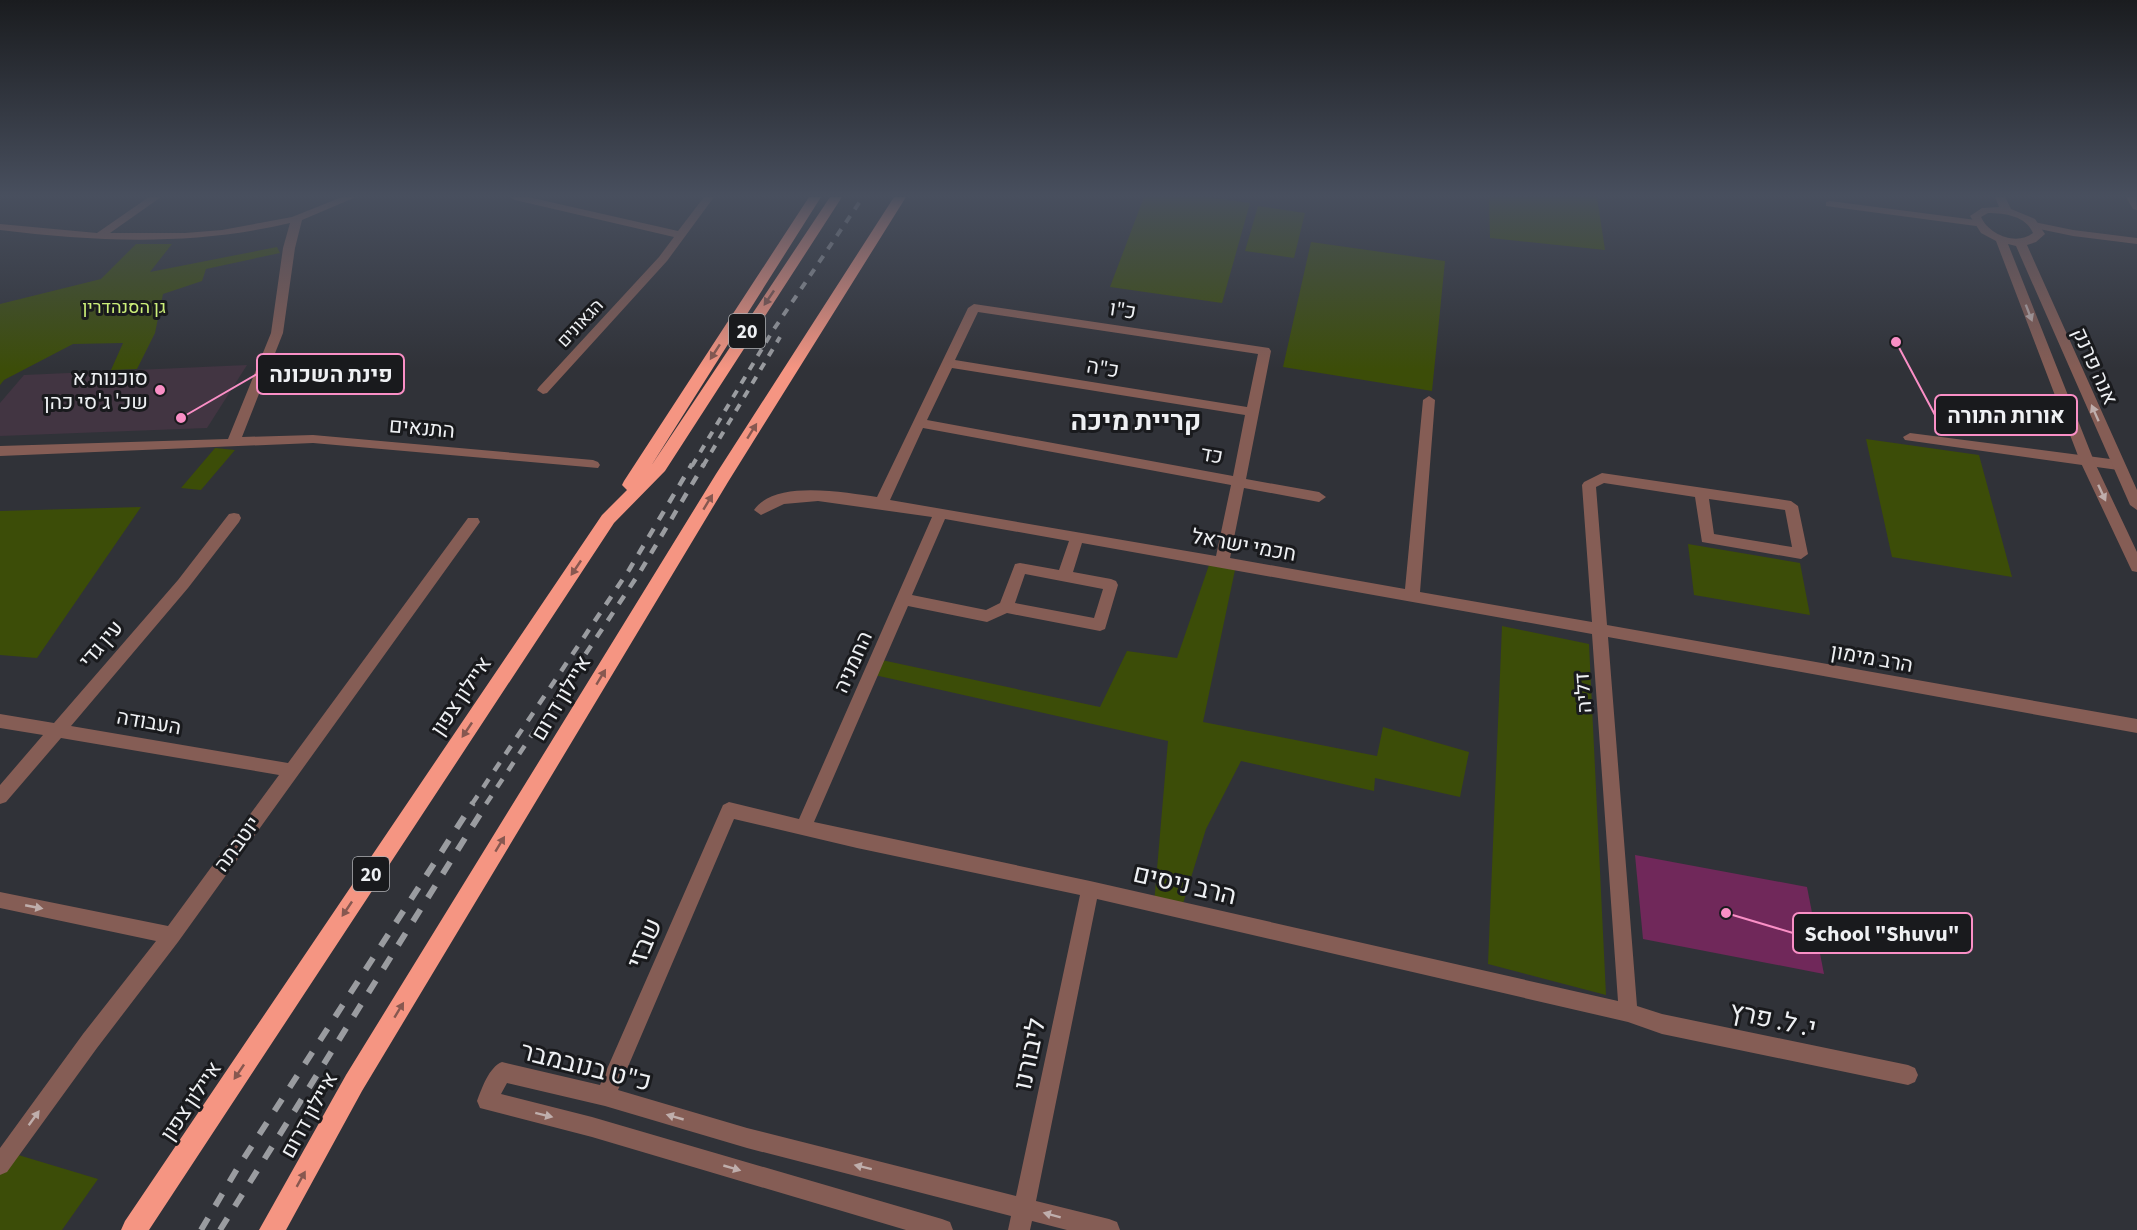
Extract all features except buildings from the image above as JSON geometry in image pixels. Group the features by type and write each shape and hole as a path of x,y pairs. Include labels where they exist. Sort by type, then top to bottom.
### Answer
{"highway":[{"path":"608,519 778,254"},
{"name":"איילון צפון","path":"134,1230 608,519 659,467 798,254"},
{"name":"איילון דרום","path":"272,1230 354,1083 864,254"},
{"path":"782,384 873,254"}],"street":[{"path":"239,441 277,333 288,254"},
{"name":"הגאונים","path":"543,390 666,254"},
{"name":"אנה פרנק","path":"2006,254 2087,460 2137,567"},
{"name":"אנה פרנק","path":"2025,254 2137,505"},
{"name":"כ\"ו","path":"946,363 974,308 1266,351 1253,412"},
{"path":"881,503 946,363"},
{"name":"כ\"ה","path":"946,363 1253,412"},
{"path":"1412,596 1429,400"},
{"path":"1222,562 1253,412"},
{"name":"כד","path":"920,423 1319,496"},
{"path":"1910,437 2118,465"},
{"name":"התנאים","path":"0,451 313,439 593,465"},
{"name":"דליה","path":"1628,1013 1589,485 1602,478 1701,492 1791,506 1801,554 1707,538 1701,492"},
{"name":"חכמי ישראל","path":"761,510 782,500 806,497 845,498 881,503 1599,631"},
{"name":"החמניה","path":"804,826 940,515"},
{"name":"עין גדי","path":"0,797 183,584 234,518"},
{"name":"יוטבתה","path":"0,1165 90,1041 172,936 290,770 406,617 473,522"},
{"path":"1064,576 1077,538"},
{"path":"903,599 987,616 1006,607 1100,624 1111,585 1020,568 1006,607"},
{"name":"הרב מימון","path":"1599,631 2137,726"},
{"name":"העבודה","path":"0,721 290,770"},
{"name":"הרב ניסים","path":"729,810 1090,889 1628,1013"},
{"name":"שבזי","path":"605,1096 729,810"},
{"name":"ליבורנו","path":"1019,1230 1090,889"},
{"path":"0,900 172,936"},
{"name":"י. ל. פרץ","path":"1628,1013 1662,1024 1908,1075"},
{"name":"כ\"ט בנובמבר","path":"942,1230 592,1127 488,1101 502,1072 605,1096 747,1138 1109,1230"}],"shaded area":[{"path":"247,365 207,428 0,436 0,403 24,375"}],"green space":[{"name":"גן הסנהדרין","path":"126,254 164,254 150,272 239,254 274,254 206,269 202,281 163,294 155,333 137,369 111,370 123,343 73,344 4,380 0,385 0,304 101,279"},
{"path":"1122,254 1236,254 1222,303 1110,287"},
{"path":"1269,254 1295,254 1294,258"},
{"path":"1308,254 1398,254 1445,261 1432,391 1283,367"},
{"path":"1866,439 1979,455 2012,577 1892,557"},
{"path":"215,448 235,450 201,490 181,488"},
{"path":"141,507 37,658 0,655 0,511"},
{"path":"1688,544 1800,563 1810,615 1694,595"},
{"path":"1209,565 1235,570 1203,722 1377,756 1383,727 1469,752 1460,797 1375,778 1374,791 1241,761 1206,829 1181,910 1154,904 1168,741 870,674 877,659 1100,707 1127,651 1177,658"},
{"path":"1502,626 1589,644 1606,995 1488,964"},
{"path":"15,1154 98,1179 62,1230 0,1230 0,1173"}],"railway":[{"path":"692,466 772,332 824,254"},
{"path":"703,466 780,337"},
{"path":"472,804 629,570 692,464"},
{"path":"486,804 640,572 704,464"},
{"path":"201,1230 237,1169 473,803"},
{"path":"220,1230 487,803"}],"place":[{"name":"אורות התורה","path":"1896,342"},
{"name":"סוכנות א שכ' ג'סי כהן","path":"160,390"},
{"name":"פינת השכונה","path":"181,418"},
{"name":"School \"Shuvu\"","path":"1726,913"}],"district":[{"name":"קריית מיכה","path":"1136,421"}]}
